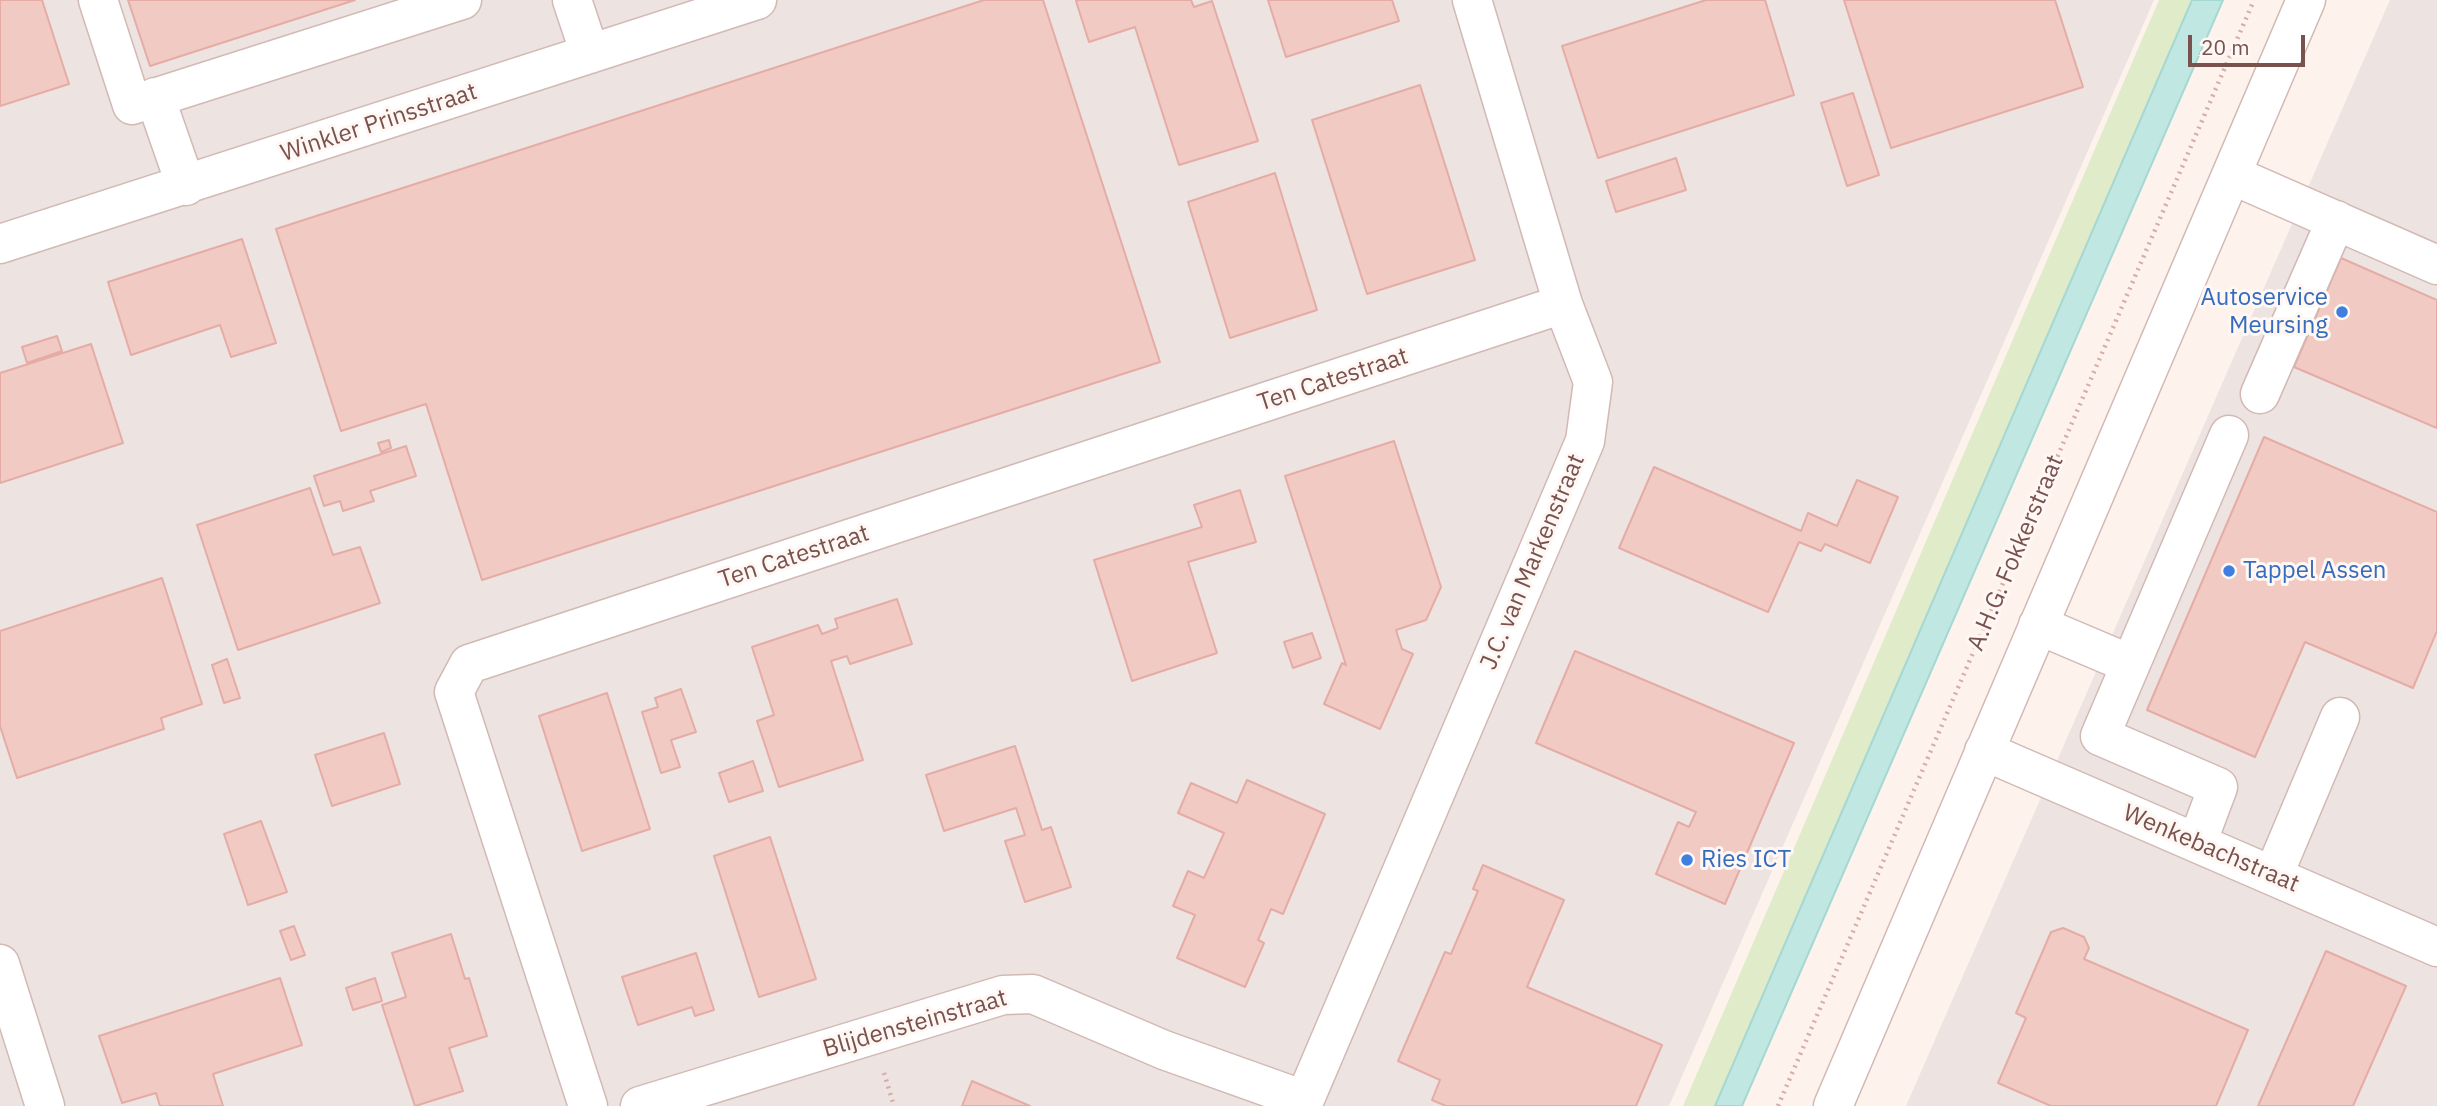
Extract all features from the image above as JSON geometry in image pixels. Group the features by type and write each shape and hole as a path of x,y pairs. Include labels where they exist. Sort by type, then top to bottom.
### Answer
{"street":[{"path":"98,0 132,105 463,0"},
{"path":"572,0 590,54"},
{"name":"Winkler Prinsstraat","path":"0,244 757,0"},
{"name":"J.C. van Markenstraat","path":"1303,1103 1585,441 1593,382 1563,304 1472,0"},
{"name":"A.H.G. Fokkerstraat","path":"1833,1106 2306,0"},
{"path":"155,97 186,186"},
{"path":"2232,175 2437,265"},
{"path":"2260,394 2336,220"},
{"name":"Ten Catestraat","path":"588,1106 454,692 469,664 1563,304"},
{"path":"2197,843 2218,787 2100,736 2229,435"},
{"path":"2038,625 2130,664"},
{"path":"2273,876 2340,717"},
{"name":"Wenkebachstraat","path":"1984,751 2437,947"},
{"path":"0,964 46,1106"},
{"name":"Blijdensteinstraat","path":"639,1106 1003,995 1033,994 1164,1050 1303,1103"}],"path":[{"name":"A.H.G. Fokkerstraat","path":"1778,1106 2254,0"}],"shaded area":[{"path":"0,0 2154,0 1669,1106 0,1106"},
{"path":"2390,0 2437,0 2437,1106 1906,1106"}],"green space":[{"path":"2159,0 2192,0 1715,1106 1683,1106"}],"water":[{"path":"2192,0 2223,0 1742,1106 1715,1106"}],"building":[{"path":"0,0 42,0 69,84 0,106"},
{"path":"128,0 355,0 150,66"},
{"path":"984,0 1043,0 1160,362 482,580 426,404 341,431 276,229"},
{"path":"1191,0 1194,7 1212,1 1258,141 1179,165 1135,27 1089,42 1076,1"},
{"path":"1268,0 1392,0 1399,21 1286,57"},
{"path":"1706,0 1765,0 1794,95 1598,158 1562,46"},
{"path":"1844,0 2055,0 2083,87 1891,148"},
{"path":"1420,85 1475,260 1367,294 1312,120"},
{"path":"1853,93 1879,175 1847,186 1821,103"},
{"path":"1676,158 1686,190 1616,212 1606,181"},
{"path":"1275,173 1317,310 1230,338 1188,202"},
{"path":"242,239 276,343 231,357 220,325 131,355 108,282"},
{"path":"2341,258 2437,300 2437,428 2294,367"},
{"path":"57,336 62,351 27,363 22,347"},
{"path":"91,344 123,443 0,483 0,373"},
{"path":"2264,437 2437,512 2437,631 2413,688 2305,642 2255,757 2147,710"},
{"path":"389,440 391,448 381,452 378,443"},
{"path":"1394,441 1441,587 1426,620 1396,630 1402,649 1413,654 1380,729 1324,704 1342,663 1346,665 1285,476"},
{"path":"406,446 416,476 370,491 374,501 343,511 340,501 324,506 314,476"},
{"path":"1654,467 1801,531 1808,513 1837,526 1857,480 1898,497 1870,563 1825,544 1821,551 1799,542 1768,612 1619,548"},
{"path":"310,488 333,555 360,547 380,603 238,650 197,525"},
{"path":"1240,490 1256,542 1188,562 1217,653 1132,681 1094,560 1202,527 1194,505"},
{"path":"162,578 202,704 161,718 164,729 17,778 0,726 0,631"},
{"path":"897,599 912,644 850,664 847,656 831,661 863,760 779,787 757,721 774,715 752,647 818,625 822,634 838,628 835,619"},
{"path":"1312,633 1321,658 1293,668 1284,642"},
{"path":"1575,651 1794,743 1725,904 1656,874 1678,822 1689,827 1696,812 1536,743"},
{"path":"227,659 240,698 224,703 212,665"},
{"path":"681,689 696,732 671,740 680,767 661,773 642,712 658,707 655,698"},
{"path":"607,693 650,829 582,851 539,716"},
{"path":"384,733 400,784 332,806 315,755"},
{"path":"1015,746 1042,830 1051,827 1071,887 1025,902 1005,841 1025,835 1016,808 944,831 926,775"},
{"path":"753,761 763,791 729,802 719,773"},
{"path":"1247,780 1325,814 1283,914 1271,909 1258,940 1264,943 1245,987 1177,958 1195,915 1173,906 1188,871 1204,878 1224,833 1178,813 1191,783 1237,803"},
{"path":"261,821 287,892 248,905 224,834"},
{"path":"770,837 816,979 759,997 714,856"},
{"path":"1483,865 1564,900 1527,987 1662,1045 1636,1106 1446,1106 1432,1100 1440,1080 1398,1061 1445,952 1451,954 1478,891 1473,889"},
{"path":"294,926 305,955 291,960 280,931"},
{"path":"2063,928 2084,937 2089,948 2084,959 2248,1030 2216,1106 2051,1106 1998,1083 2026,1018 2016,1013 2051,932"},
{"path":"451,934 465,979 469,978 487,1036 449,1048 463,1091 415,1106 382,1005 406,997 392,953"},
{"path":"2326,951 2406,986 2353,1106 2258,1106"},
{"path":"696,953 714,1010 695,1016 692,1007 638,1025 622,977"},
{"path":"280,978 302,1045 213,1074 223,1106 160,1106 156,1093 122,1103 99,1036"},
{"path":"375,978 382,1001 353,1010 346,988"},
{"path":"972,1081 1030,1106 962,1106"}],"place":[{"name":"Autoservice Meursing","path":"2342,312"},
{"name":"Tappel Assen","path":"2229,571"},
{"name":"Ries ICT","path":"1687,860"}]}
